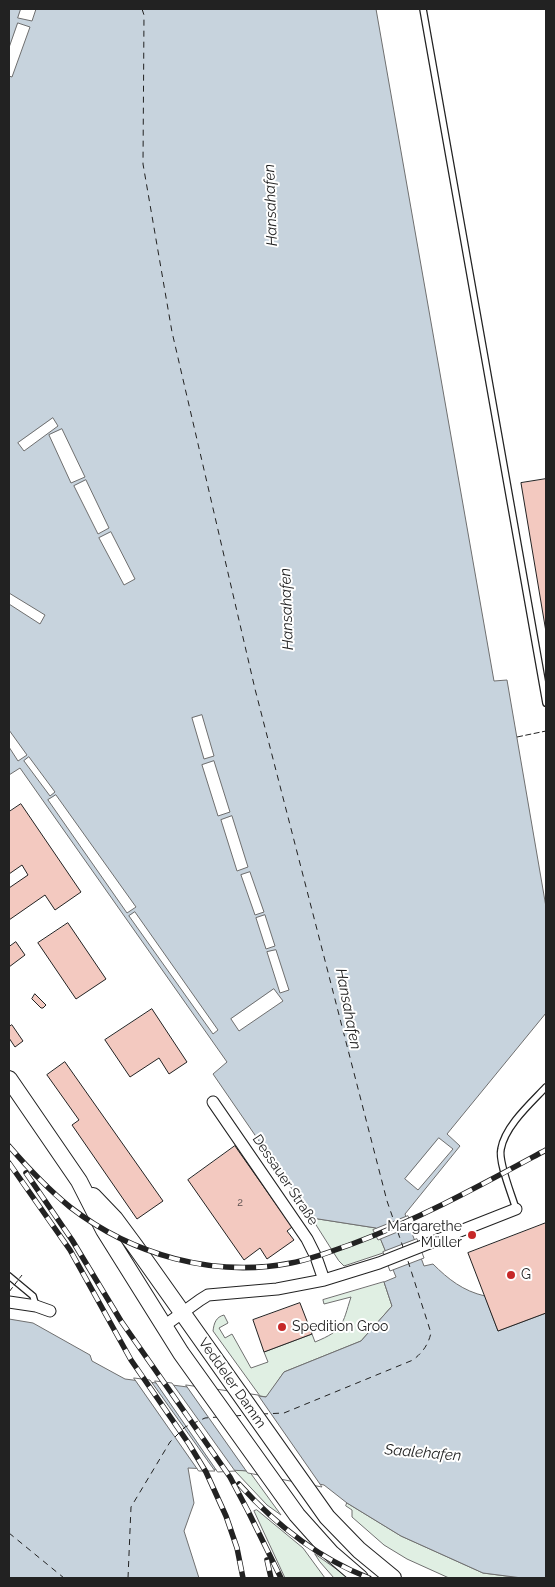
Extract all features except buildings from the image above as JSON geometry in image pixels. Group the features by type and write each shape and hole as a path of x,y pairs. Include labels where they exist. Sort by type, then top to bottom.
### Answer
{"main road":[{"name":"Veddeler Damm","path":"9,1080 80,1181 115,1219 183,1312 302,1483 336,1528 369,1559 393,1578"},
{"name":"Veddeler Damm","path":"80,1181 104,1230 181,1353 288,1504 311,1532 348,1569 360,1578"}],"street":[{"name":"Dessauer Straße","path":"213,1102 307,1239 324,1280"},
{"path":"164,1326 208,1295 277,1289 324,1280 379,1263 516,1209"},
{"path":"9,1302 36,1306 50,1312"}],"lane":[{"path":"423,9 546,702"},
{"path":"516,1209 501,1161 500,1150 512,1126 546,1087"},
{"path":"9,1276 33,1296 36,1306"}],"green space":[{"path":"312,1218 376,1228 386,1252 344,1266"},
{"path":"384,1282 392,1306 361,1341 284,1372 267,1397 260,1396 213,1331 216,1321 224,1315 228,1323 219,1328 225,1338 232,1334 251,1368 268,1362 264,1352 312,1334 315,1342 337,1330 341,1326 351,1297 324,1304 323,1300"},
{"path":"236,1470 249,1471 281,1515 267,1505"},
{"path":"347,1503 401,1536 483,1573 522,1578 449,1578 407,1559 384,1545 352,1517 352,1510 346,1506"},
{"path":"257,1510 303,1548 325,1578 285,1578 254,1511"},
{"path":"315,1554 349,1578 334,1578"}],"water":[{"path":"9,9 376,9 494,681 507,680 546,907 546,1013 447,1134 460,1146 405,1214 424,1266 433,1264 456,1284 485,1296 498,1331 546,1313 546,1578 522,1578 483,1573 401,1536 347,1503 324,1485 249,1471 188,1468 194,1503 184,1531 199,1578 9,1578 9,1319 33,1323 90,1355 92,1361 125,1379 266,1397 284,1372 361,1341 392,1306 384,1282 396,1277 376,1228 312,1218 213,1074 227,1062 20,768 9,775"}],"pier":[{"path":"21,9 36,9 32,21 18,18"},
{"path":"18,23 30,27 12,77 9,76 9,48"},
{"path":"53,418 58,426 24,451 18,443"},
{"path":"62,429 85,477 71,483 49,435"},
{"path":"86,480 109,528 98,534 74,486"},
{"path":"111,532 135,579 124,585 99,538"},
{"path":"9,593 45,615 40,624 9,604"},
{"path":"202,715 214,756 204,759 192,718"},
{"path":"9,730 27,755 18,761 9,747"},
{"path":"29,757 55,792 50,796 24,761"},
{"path":"214,761 230,812 218,816 202,765"},
{"path":"56,795 136,907 127,913 48,800"},
{"path":"232,816 248,867 237,871 221,820"},
{"path":"250,872 264,912 255,915 241,875"},
{"path":"135,912 218,1030 213,1034 129,916"},
{"path":"265,915 275,946 266,949 256,918"},
{"path":"276,950 289,990 280,993 267,952"},
{"path":"274,989 283,1001 239,1031 231,1019"},
{"path":"439,1138 453,1149 418,1190 405,1179"},
{"path":"408,1216 412,1226 378,1240 373,1230"},
{"path":"417,1239 424,1258 390,1271 383,1252"},
{"path":"134,1378 150,1380 215,1471 199,1471"},
{"path":"155,1381 172,1383 235,1471 218,1472"},
{"path":"186,1385 258,1395 322,1487 248,1473"}],"ferry route":[{"path":"142,9 144,15 143,164 172,332 255,689 387,1201 403,1247"},
{"path":"262,1414 284,1413 413,1360 420,1354 427,1345 431,1333 407,1258"},
{"path":"235,1416 246,1415"},
{"path":"128,1578 131,1507 170,1442 185,1427 205,1418 218,1417"},
{"path":"9,1533 64,1578"}],"railway":[{"path":"9,1146 54,1193 94,1224 147,1250 175,1259 204,1265 233,1267 262,1267 291,1263 352,1244 427,1212 546,1150"},
{"path":"9,1163 70,1250 131,1360 206,1472 226,1516 237,1548 243,1578"},
{"path":"26,1173 72,1240 121,1321 230,1477 281,1578"},
{"path":"239,1484 267,1513 298,1538 332,1560 369,1578"},
{"path":"267,1560 271,1578"}],"fence":[{"path":"517,737 546,731"},
{"path":"9,1292 22,1275"}],"place":[{"name":"Margarethe Müller","path":"472,1235"},
{"name":"G","path":"511,1275"},
{"name":"Spedition Groo","path":"282,1327"}],"water label":[{"name":"Hansahafen","path":"271,205"},
{"name":"Hansahafen","path":"287,609"},
{"name":"Hansahafen","path":"348,1009"},
{"name":"Saalehafen","path":"423,1453"}]}
